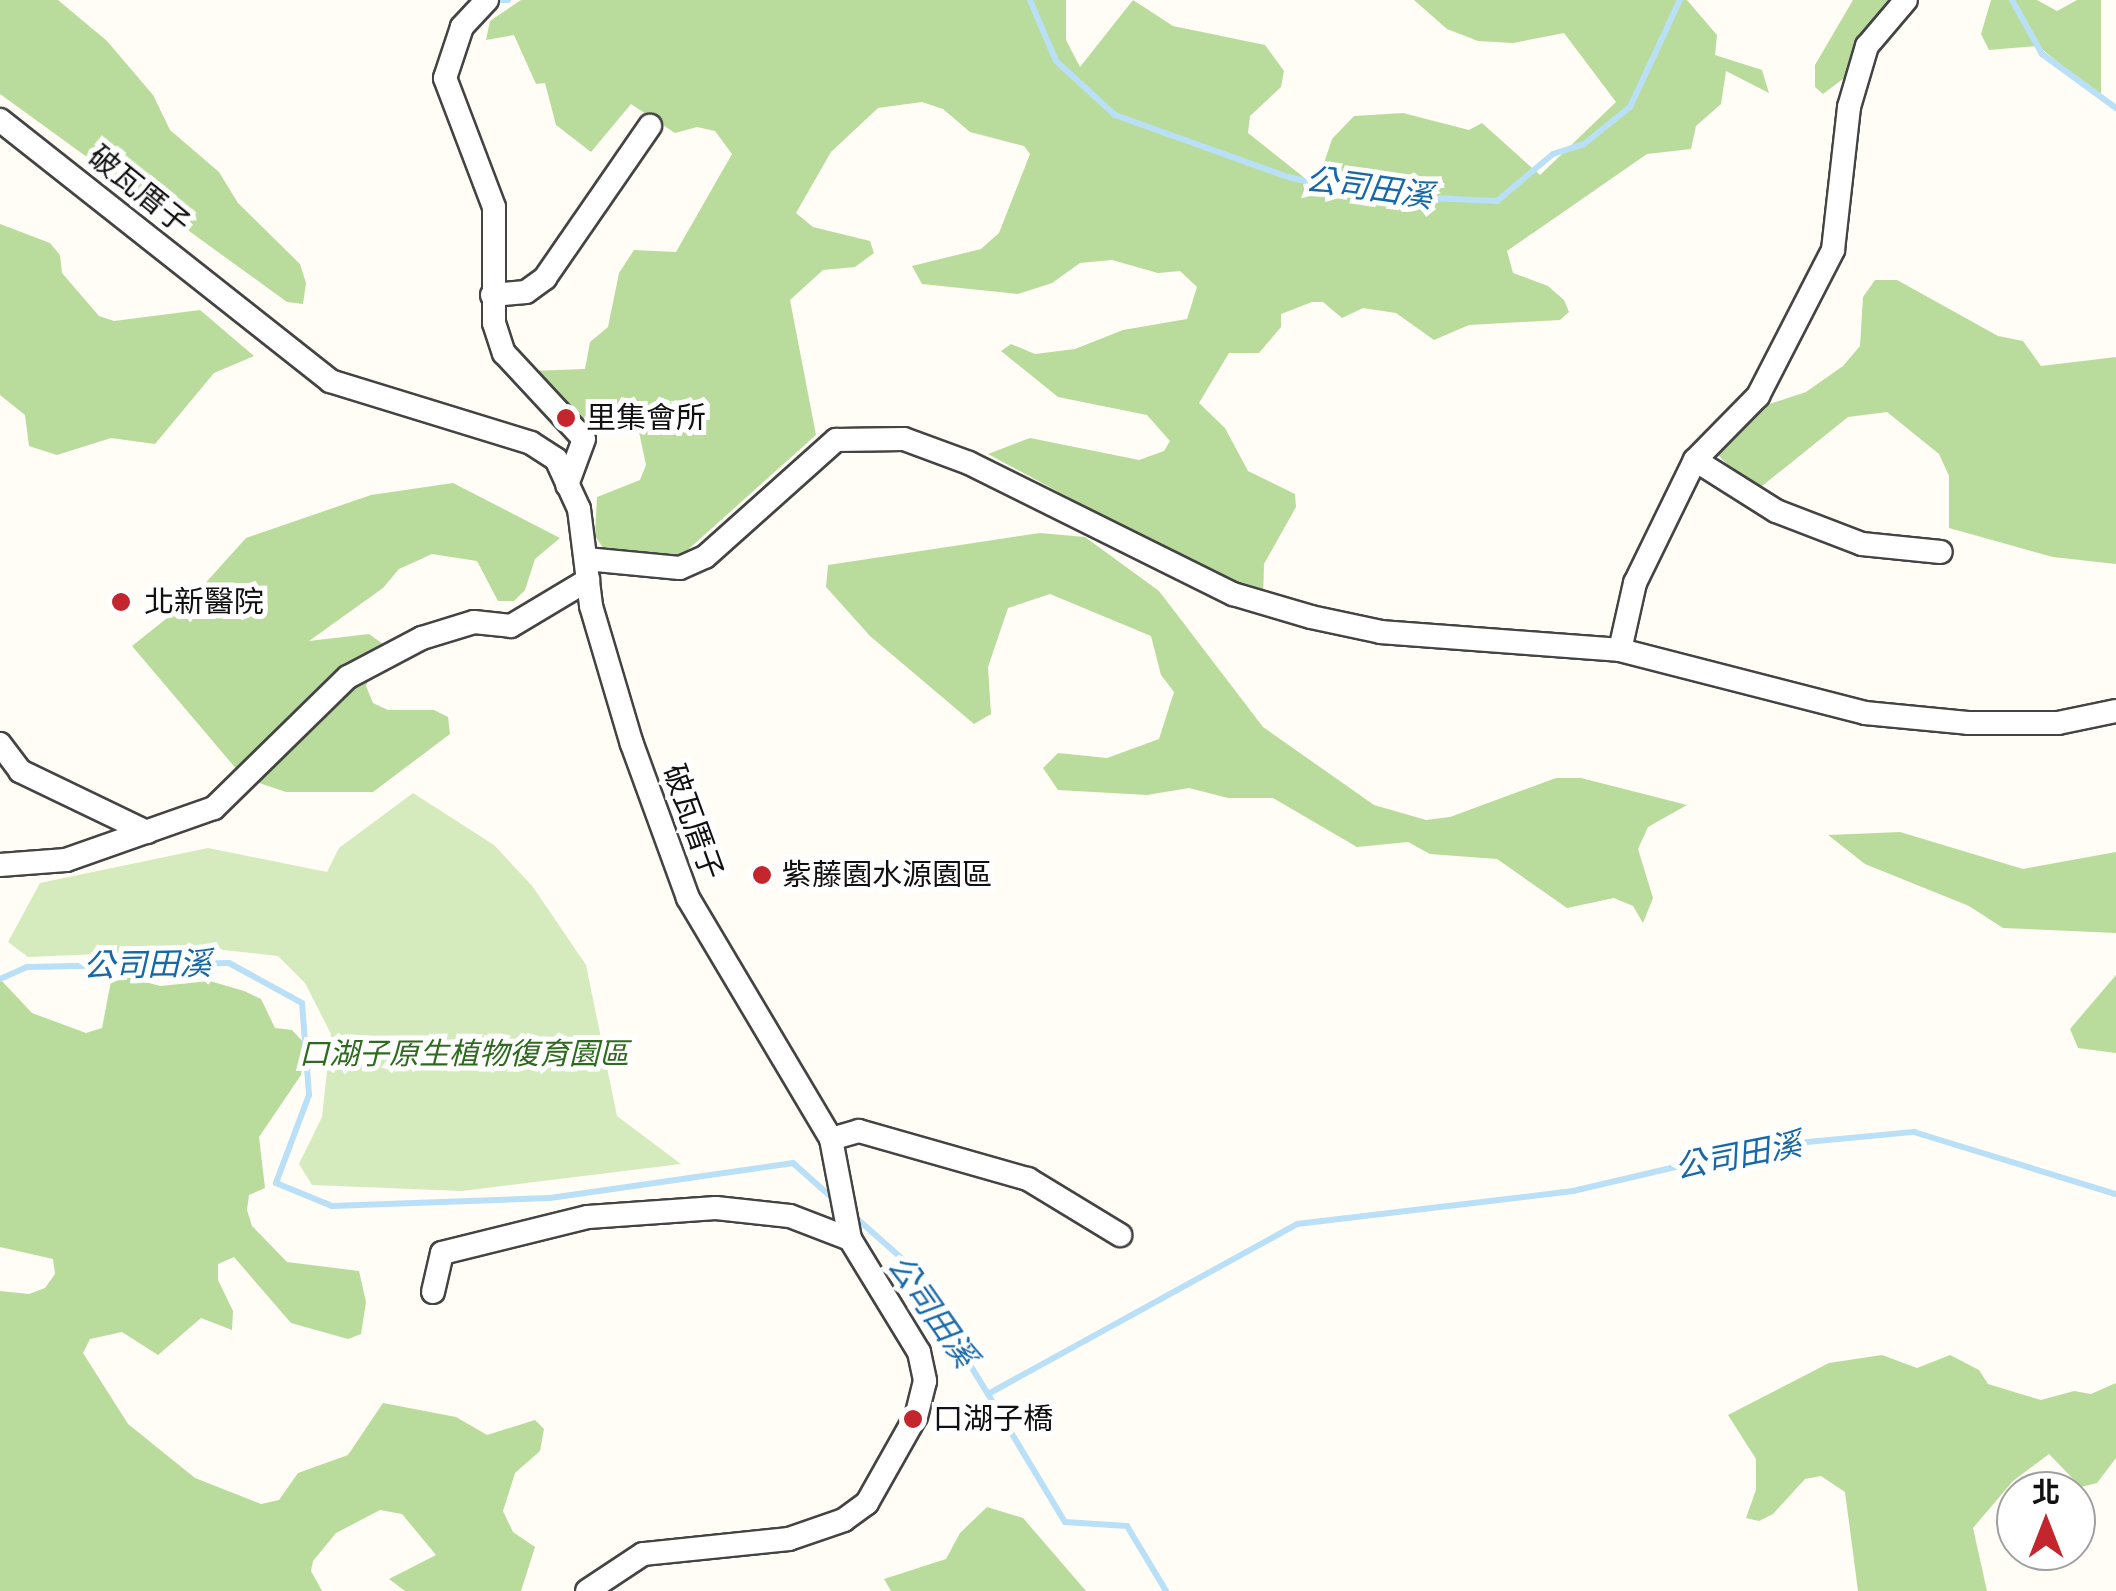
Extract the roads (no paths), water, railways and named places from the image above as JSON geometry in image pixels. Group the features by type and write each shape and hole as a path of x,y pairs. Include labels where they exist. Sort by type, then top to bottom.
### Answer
{"street":[{"path":"487,0 462,27 446,78 494,207 492,296 504,353 584,439 567,485"},
{"path":"1620,650 1634,583 1696,460 1758,396 1832,250 1854,92 1868,46 1906,0"},
{"name":"破瓦厝子","path":"0,120 330,380 531,443 556,458 579,509 587,570 632,744 688,898 832,1139 850,1233 924,1367 916,1416 867,1503 844,1520 789,1539 643,1554 587,1591"},
{"path":"492,296 526,292 545,278 650,126"},
{"path":"0,865 66,860 214,808 348,677 422,638 474,622 511,626 587,570 680,568 704,557 836,440 904,439 968,462 1233,594 1311,618 1381,632 1620,650 1865,713 2058,723 2116,711"},
{"path":"1696,460 1776,511 1862,544 1940,552"},
{"path":"0,744 20,771 147,832"},
{"path":"832,1139 859,1131 1028,1179 1120,1235"},
{"path":"433,1292 442,1253 588,1217 716,1208 790,1216 850,1233"}],"waterway":[{"name":"公司田溪","path":"498,0 508,0"},
{"name":"公司田溪","path":"1030,0 1056,61 1115,115 1288,177 1369,195 1497,201 1553,154 1584,144 1630,107 1680,0"},
{"name":"公司田溪","path":"2012,0 2042,54 2116,108"},
{"name":"公司田溪","path":"0,979 27,967 229,963 302,1003 309,1095 276,1183 332,1206 550,1198 793,1163 837,1202"},
{"name":"公司田溪","path":"854,1216 908,1264 988,1394 1297,1224 1573,1191 1765,1146 1914,1132 2116,1194"},
{"path":"988,1394 1065,1522 1127,1526 1166,1591"}],"place":[{"name":"里集會所","path":"566,418"},
{"name":"北新醫院","path":"121,602"},
{"name":"紫藤園水源園區","path":"762,875"},
{"name":"口湖子橋","path":"913,1419"}],"park label":[{"name":"口湖子原生植物復育園區","path":"464,1054"}]}
